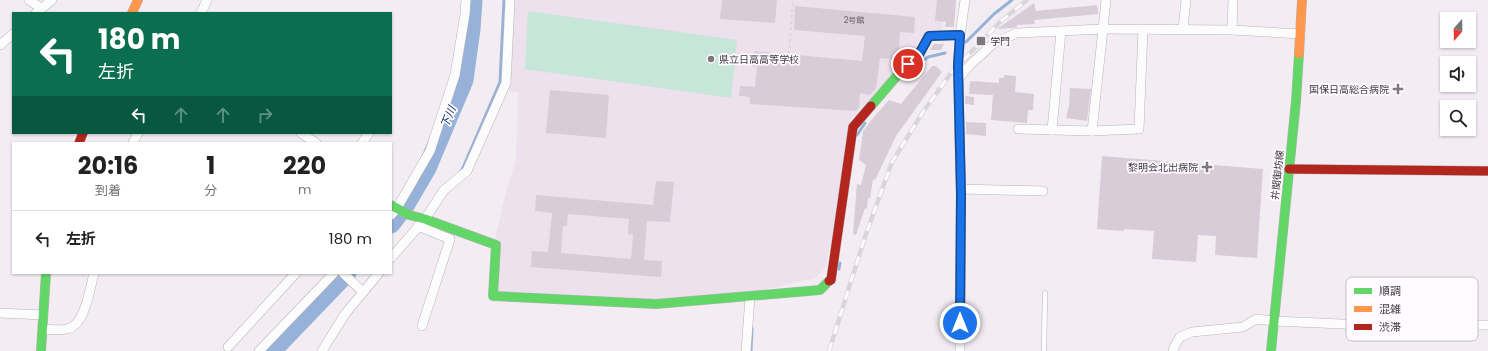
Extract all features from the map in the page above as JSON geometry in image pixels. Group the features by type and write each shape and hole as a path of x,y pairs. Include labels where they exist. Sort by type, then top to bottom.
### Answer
{"street":[{"path":"29,0 39,11 52,0"},
{"path":"132,12 138,0"},
{"path":"201,12 207,0"},
{"path":"466,0 455,75 430,151 393,209 496,245 493,296 656,304 820,290 831,280 853,127 908,64 917,58 929,36 960,35"},
{"path":"392,257 425,219 444,190 467,171 506,83 510,0"},
{"path":"960,351 961,189 958,79 960,35 965,0"},
{"path":"1092,131 1106,0"},
{"path":"1183,29 1186,0"},
{"path":"1232,30 1234,0"},
{"name":"井関御坊線","path":"1271,351 1296,101 1302,0"},
{"path":"958,79 970,65 994,43 1017,34 1103,29 1232,30 1300,34"},
{"path":"1018,129 1092,131 1139,129 1142,29"},
{"path":"1052,130 1061,31"},
{"path":"0,45 12,35"},
{"path":"302,134 314,142"},
{"path":"1289,169 1488,171"},
{"path":"961,189 1043,191"},
{"path":"418,226 450,239 422,326"},
{"path":"41,351 46,274"},
{"path":"42,329 67,329 75,326 81,318 94,274"},
{"path":"228,347 295,274"},
{"path":"259,351 333,274"},
{"path":"343,274 363,292"},
{"path":"322,351 345,314 378,274"},
{"path":"746,351 750,297"},
{"path":"0,313 43,315"},
{"path":"1173,351 1180,337 1192,332 1243,327 1256,319 1346,324"},
{"path":"1478,325 1488,325"}],"lane":[{"path":"1044,351 1045,293"}],"path":[{"path":"788,54 793,0"}],"shaded area":[{"path":"514,0 944,0 942,31 927,34 915,56 857,117 852,117 826,267 816,278 749,293 657,301 495,293 495,239 506,192 516,160 518,93 509,91"}],"green space":[{"path":"528,11 737,40 731,98 525,69"}],"building":[{"path":"722,0 777,0 775,23 720,19"},
{"path":"937,0 956,0 954,27 945,27 946,22 935,21"},
{"path":"1034,3 1036,11 1097,5 1098,14 1034,20 1035,24 1017,25 1017,27 1013,28 997,29"},
{"path":"795,6 915,17 914,33 900,32 899,50 907,51 907,54 900,60 880,58 876,88 870,95 860,93 859,108 856,111 750,104 750,97 739,96 740,86 755,87 757,67 752,66 754,51 862,61 865,36 794,30"},
{"path":"934,44 944,44 941,50 930,50"},
{"path":"932,66 936,66 942,72 896,136 875,180 873,179 867,209 865,208 856,235 853,234 857,184 861,185 866,165 859,160 863,131 889,100 901,104"},
{"path":"1004,75 1016,76 1015,92 1034,94 1033,110 1028,110 1027,123 991,120 993,95 969,94 970,81 999,83 999,78 1004,78"},
{"path":"1070,88 1091,89 1087,121 1066,118 1069,106"},
{"path":"550,90 609,95 606,138 546,133"},
{"path":"965,96 974,97 974,105 965,104"},
{"path":"966,122 986,123 986,136 966,134"},
{"path":"1102,156 1263,169 1257,258 1215,255 1216,236 1198,235 1196,262 1152,259 1154,231 1097,229"},
{"path":"656,181 674,182 670,222 647,221 644,260 662,261 661,277 531,267 532,251 548,252 552,213 535,211 536,195 653,205","holes":["568,214 629,219 628,234 633,235 631,259 561,253 563,226 567,226"]}],"waterway":[{"name":"下川","path":"392,223 406,204 427,168 464,80 471,29 473,0"},
{"path":"460,172 500,82 504,0"},
{"path":"966,42 994,14 1012,0"},
{"path":"911,69 928,57 945,53"},
{"path":"857,135 865,123"},
{"path":"839,269 840,263"},
{"name":"下川","path":"272,351 346,274"},
{"path":"751,351 752,328"}],"railway":[{"path":"829,351 865,237 892,162 923,112 951,73 1000,22 1027,0"}],"traffic: fast":[{"path":"871,106 908,63 917,58 929,36 960,35"},
{"path":"1271,351 1296,101 1299,54"},
{"path":"392,206 409,215 425,219 496,245 493,296 656,304 820,290 829,281"},
{"path":"41,351 46,274"}],"traffic: slow":[{"path":"132,12 138,0"},
{"path":"1299,54 1302,0"}],"traffic: jam":[{"path":"829,281 831,280 853,127 871,106"},
{"path":"79,142 83,134"},
{"path":"1289,169 1488,171"}],"place":[{"name":"学門","path":"981,41"},
{"name":"県立日高高等学校","path":"711,59"},
{"name":"国保日高総合病院","path":"1398,89"},
{"name":"黎明会北出病院","path":"1207,167"}],"route":[{"path":"908,64 917,58 929,36 960,35 958,65 961,194 960,323"}]}
